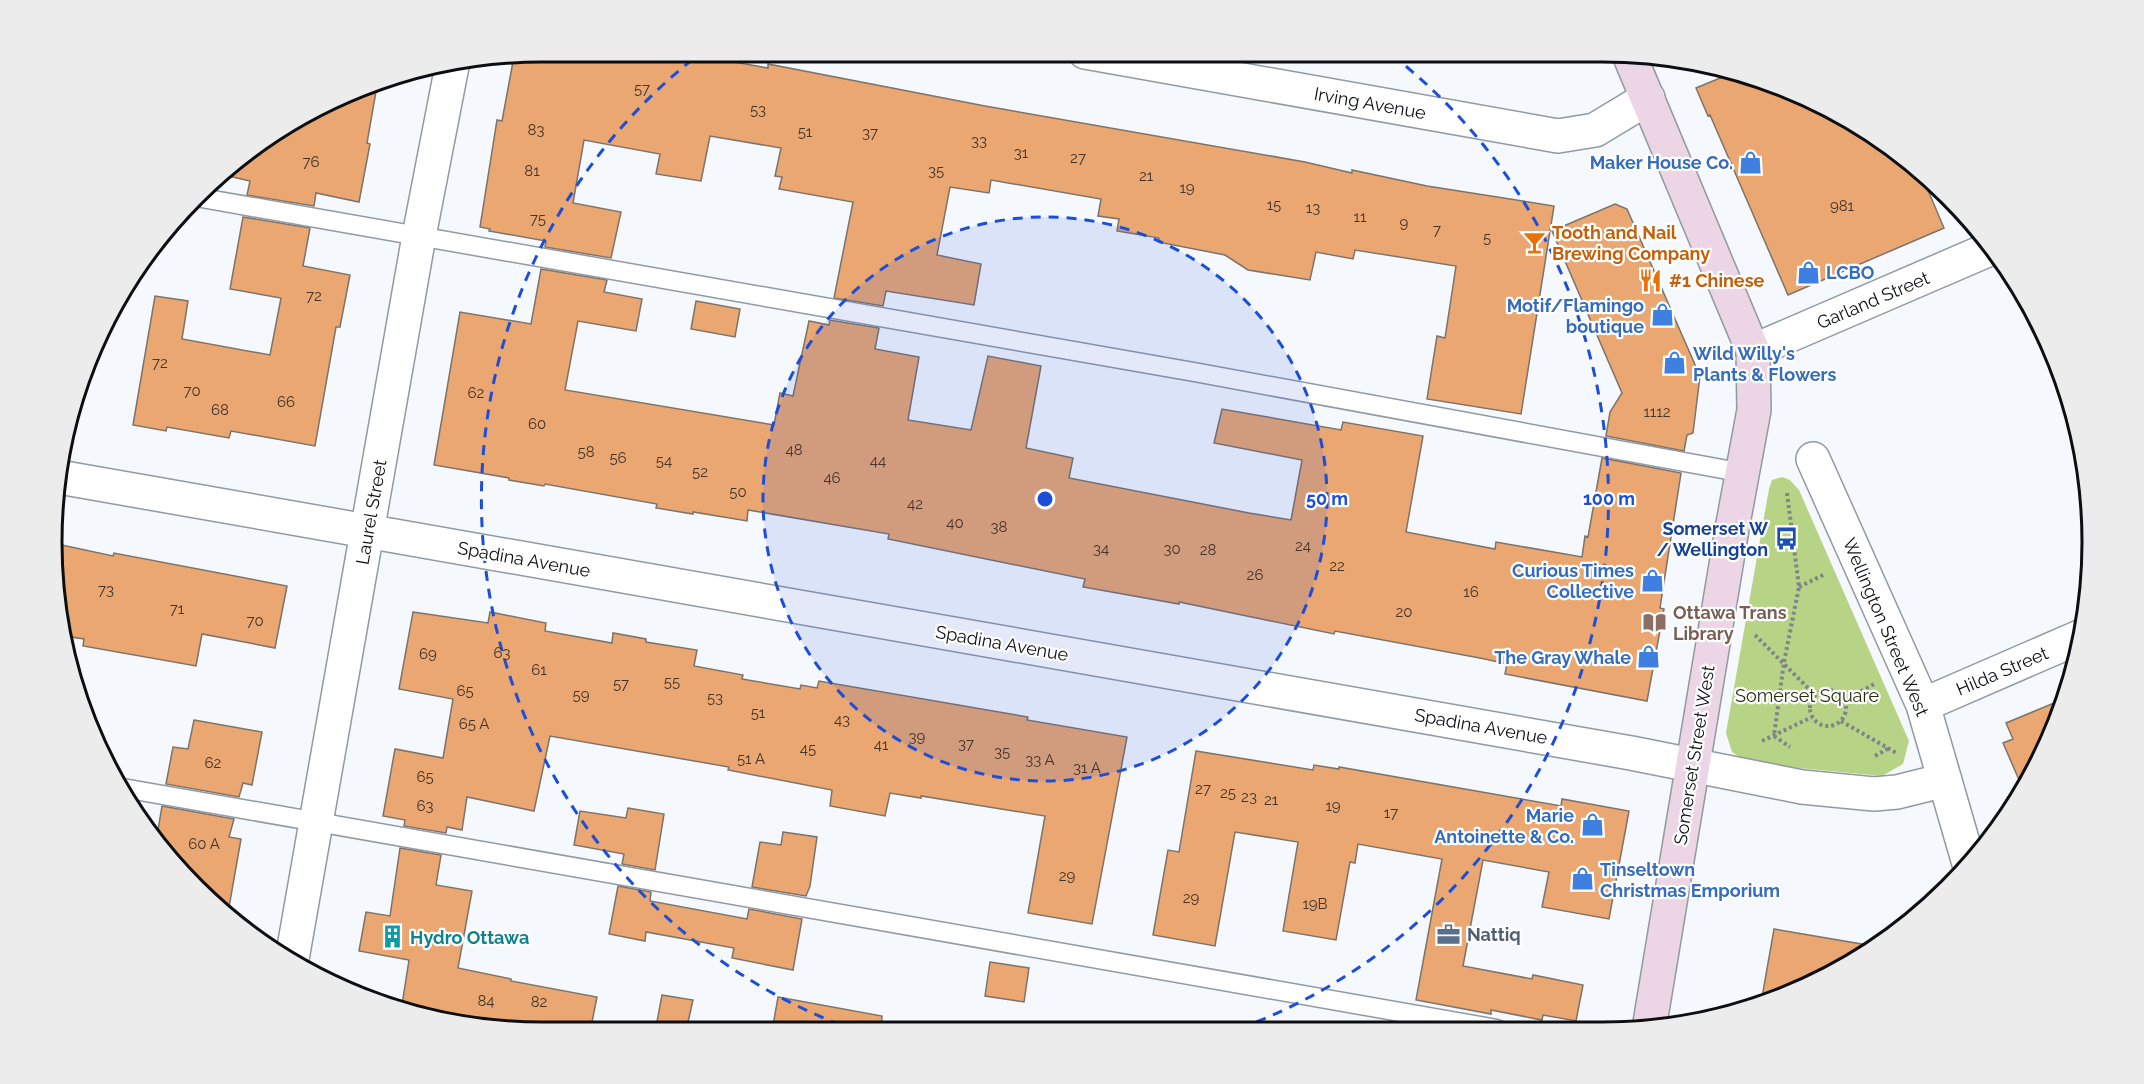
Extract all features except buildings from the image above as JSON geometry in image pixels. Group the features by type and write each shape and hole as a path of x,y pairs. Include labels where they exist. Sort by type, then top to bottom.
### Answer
{"main road":[{"path":"1633,63 1754,351"},
{"name":"Somerset Street West","path":"1651,1019 1692,764 1754,410 1754,351"}],"street":[{"name":"Irving Avenue","path":"1146,62 1558,136 1594,130 1647,98"},
{"name":"Laurel Street","path":"293,953 419,236 451,70"},
{"name":"Garland Street","path":"1754,351 1985,251"},
{"name":"Wellington Street West","path":"1813,459 1923,705 1966,855"},
{"name":"Spadina Avenue","path":"66,478 1692,764 1802,787 1874,794 1897,792 1945,780"},
{"name":"Hilda Street","path":"1923,705 2072,640"}],"lane":[{"path":"206,199 1194,372 1744,473"},
{"path":"131,790 1457,1022"}],"path":[{"path":"1774,736 1784,662 1799,587 1785,483"},
{"path":"1799,587 1826,573"},
{"path":"1755,635 1815,695"},
{"path":"1845,700 1882,680"},
{"path":"1825,690 1836,692 1845,700 1846,711 1841,721 1831,726 1820,725 1812,717 1810,706 1815,695 1825,690"},
{"path":"1752,745 1812,717"},
{"path":"1841,721 1907,760"},
{"path":"1774,736 1797,752"},
{"path":"1869,760 1889,748"}],"green space":[{"name":"Somerset Square","path":"1782,477 1790,480 1799,490 1909,741 1903,764 1882,776 1748,763 1732,752 1726,733 1769,489 1772,480"}],"place":[{"name":"Maker House Co.","path":"1751,162"},
{"name":"Tooth and Nail Brewing Company","path":"1534,242"},
{"name":"LCBO","path":"1808,272"},
{"name":"#1 Chinese","path":"1651,280"},
{"name":"Motif/Flamingo boutique","path":"1662,315"},
{"name":"Wild Willy's Plants & Flowers","path":"1675,363"},
{"name":"Somerset W / Wellington","path":"1786,538"},
{"name":"Curious Times Collective","path":"1652,580"},
{"name":"Ottawa Trans Library","path":"1655,622"},
{"name":"The Gray Whale","path":"1649,657"},
{"name":"Marie Antoinette & Co.","path":"1592,825"},
{"name":"Tinseltown Christmas Emporium","path":"1582,879"},
{"name":"Nattiq","path":"1449,934"},
{"name":"Hydro Ottawa","path":"392,937"}]}
